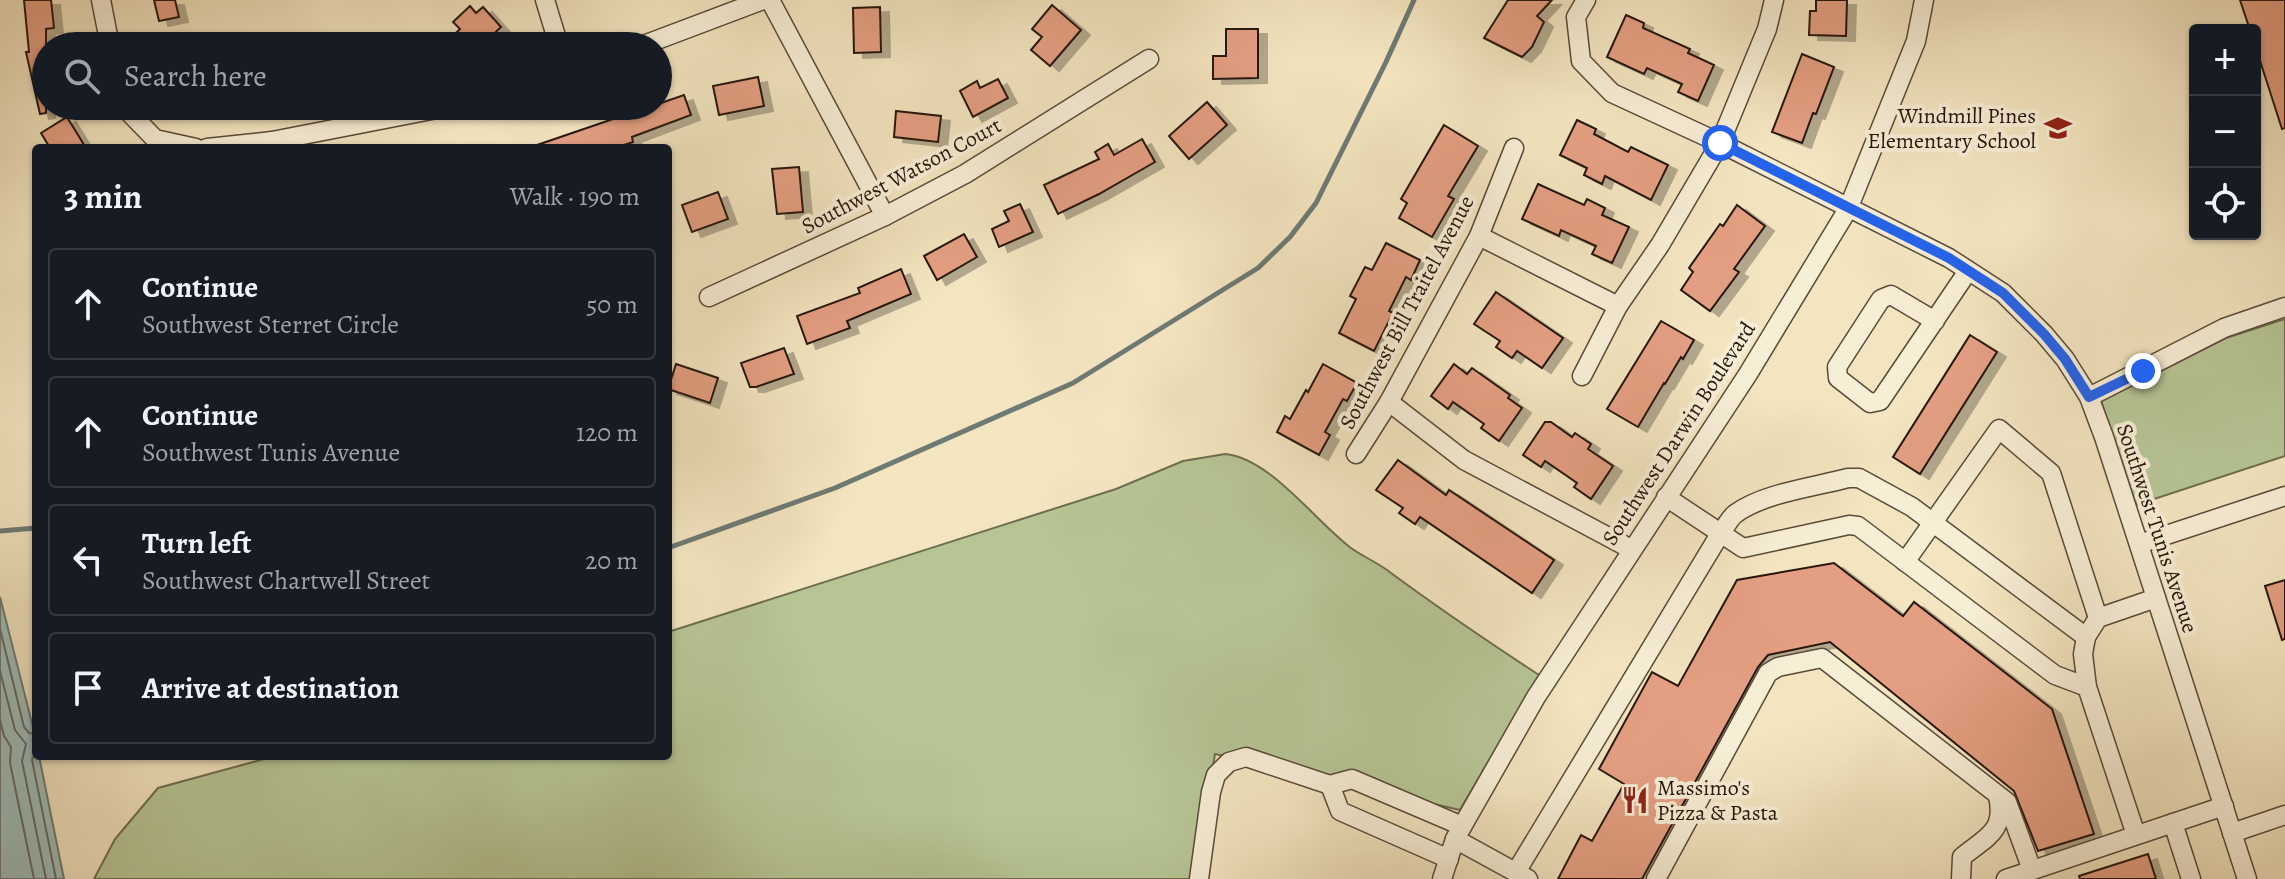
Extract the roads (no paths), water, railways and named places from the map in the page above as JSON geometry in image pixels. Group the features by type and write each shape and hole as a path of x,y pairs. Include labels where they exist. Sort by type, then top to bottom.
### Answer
{"street":[{"path":"101,0 107,32"},
{"path":"545,0 555,32"},
{"path":"672,34 763,0"},
{"path":"770,0 885,216"},
{"name":"Southwest Tunis Avenue","path":"1586,0 1576,17 1581,61 1612,93 1720,143 1949,258 2003,293 2065,359 2089,397 2247,879"},
{"path":"1582,376 1618,306 1660,245 1720,143 1767,29 1774,0"},
{"name":"Southwest Darwin Boulevard","path":"1442,879 1459,833 1536,697 1748,374 1848,209 1916,41 1924,0"},
{"name":"Southwest Watson Court","path":"709,297 885,216 965,174 1149,59"},
{"path":"137,120 155,139 178,144"},
{"path":"278,144 388,120"},
{"name":"Southwest Bill Traitel Avenue","path":"1356,454 1389,402 1479,236 1514,148"},
{"path":"1479,236 1618,306"},
{"path":"1935,321 1891,295 1881,299 1837,367 1838,378 1870,403 1880,401 1935,321 1968,271"},
{"path":"2089,397 2224,328 2285,307"},
{"path":"1389,402 1464,460 1631,549"},
{"path":"1905,562 1999,429 2051,473 2098,618"},
{"path":"1199,879 1216,775 1229,762 1246,757 1330,785 1352,779 1459,833 1522,876 1720,534 1732,516 1774,497 1859,478 1912,507 2086,637"},
{"path":"2139,544 2285,496"},
{"path":"1666,497 1743,548 1849,525 1858,526 2055,675 2087,687"},
{"path":"2136,835 2087,687 2083,654 2086,637 2098,618 2156,598"},
{"path":"1656,879 1768,673 1778,667 1822,658 2007,802 2032,870"},
{"path":"1330,785 1340,811 1449,859"},
{"path":"1961,879 1962,857 1984,842 1998,825 2001,811 1997,793"},
{"path":"2006,879 2224,806"},
{"path":"2232,833 2285,815"},
{"path":"2173,823 2191,879"}],"water":[{"path":"0,597 32,723 32,760 40,760 64,879 0,879"}],"waterway":[{"path":"672,547 835,488 1073,383 1258,268 1290,237 1316,203 1414,0"},
{"path":"0,531 32,528"}],"place":[{"name":"Windmill Pines Elementary School","path":"2058,128"},
{"name":"Massimo's Pizza & Pasta","path":"1635,800"}]}
